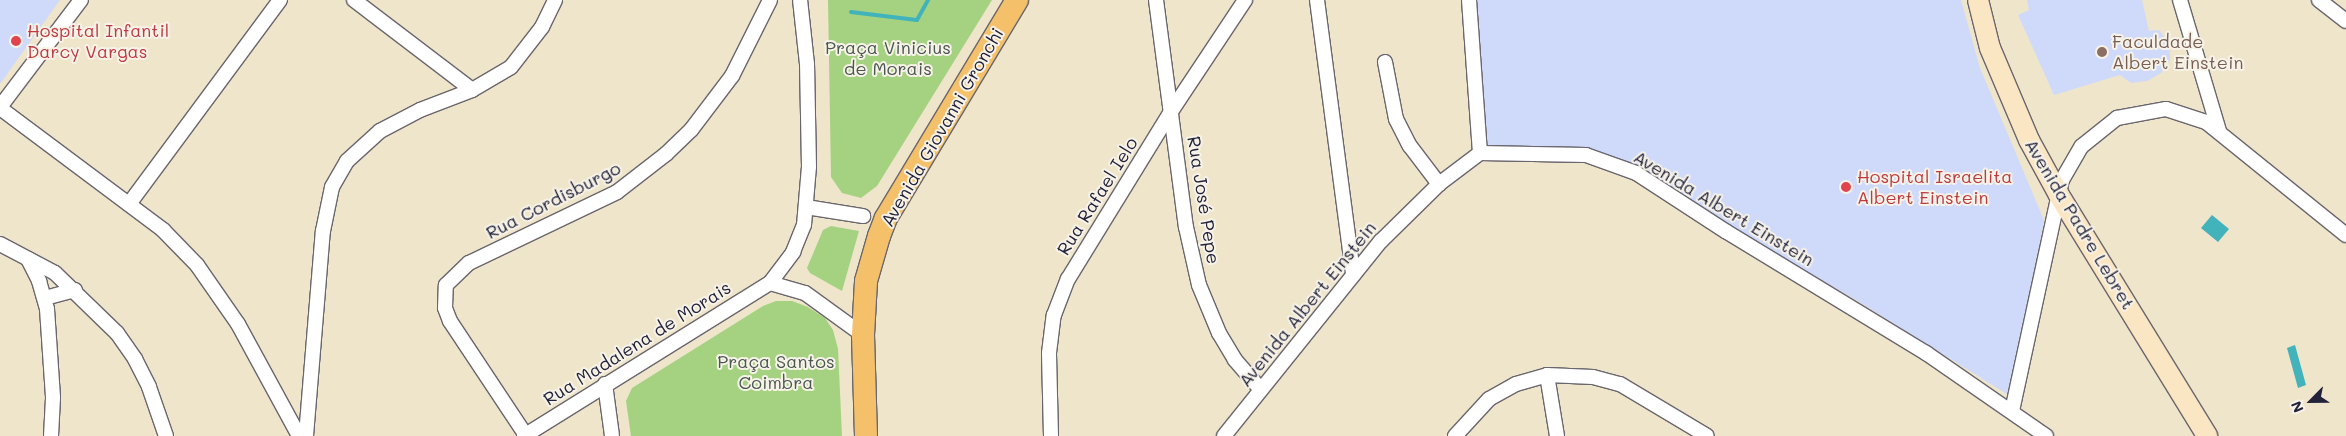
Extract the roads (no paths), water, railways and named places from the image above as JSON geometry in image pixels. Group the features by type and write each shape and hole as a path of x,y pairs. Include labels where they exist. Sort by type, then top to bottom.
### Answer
{"main road":[{"name":"Avenida Giovanni Gronchi","path":"866,436 863,335 866,280 886,218 1017,0"},
{"name":"Avenida Padre Lebret","path":"1978,0 1990,48 2009,97 2059,194 2207,436"}],"street":[{"path":"81,0 0,108 129,204 181,247 217,291 298,436"},
{"path":"129,204 280,0"},
{"path":"354,0 472,90"},
{"path":"306,436 323,231 332,186 356,151 380,131 420,110 472,90 512,67 527,51 555,0"},
{"name":"Rua Cordisburgo","path":"524,435 450,321 445,308 446,285 470,263 617,192 666,154 691,130 732,76 770,0"},
{"path":"800,0 807,64 806,207 804,225 793,252 770,283 809,296 863,335"},
{"name":"Rua José Pepe","path":"1156,0 1186,227 1199,285 1219,333 1235,360 1260,390"},
{"name":"Rua Rafael Ielo","path":"1052,436 1049,353 1054,315 1068,280 1090,240 1172,110 1245,0"},
{"path":"1317,0 1353,275"},
{"path":"1469,0 1480,153"},
{"path":"2180,0 2219,131"},
{"path":"2319,0 2346,22"},
{"path":"1385,62 1396,119 1410,146 1439,184"},
{"path":"2012,411 2062,180 2082,146 2117,118 2166,110 2188,114 2219,131 2346,235"},
{"name":"Avenida Albert Einstein","path":"1224,436 1380,241 1439,184 1480,153 1586,155 1636,173 1726,232 1926,353 2046,436"},
{"path":"806,207 863,216"},
{"path":"0,244 55,273 75,290 117,334 136,359 166,436"},
{"path":"27,258 45,298 53,398 51,436"},
{"name":"Rua Madalena de Morais","path":"524,435 770,283"},
{"path":"45,298 75,290"},
{"path":"1547,374 1557,436"},
{"path":"1455,436 1489,400 1516,384 1547,374 1593,377 1620,384 1708,436"},
{"path":"605,384 612,436"}],"water":[{"path":"2212,215 2229,229 2218,242 2201,228"},
{"path":"2295,345 2306,385 2298,388 2287,348"}],"waterway":[{"path":"851,12 917,20 928,0"}],"place":[{"name":"Hospital Infantil Darcy Vargas","path":"16,41"},
{"name":"Faculdade Albert Einstein","path":"2102,52"},
{"name":"Hospital Israelita Albert Einstein","path":"1846,187"}],"park label":[{"name":"Praça Vinicius de Morais","path":"888,58"},
{"name":"Praça Santos Coimbra","path":"776,372"}]}
